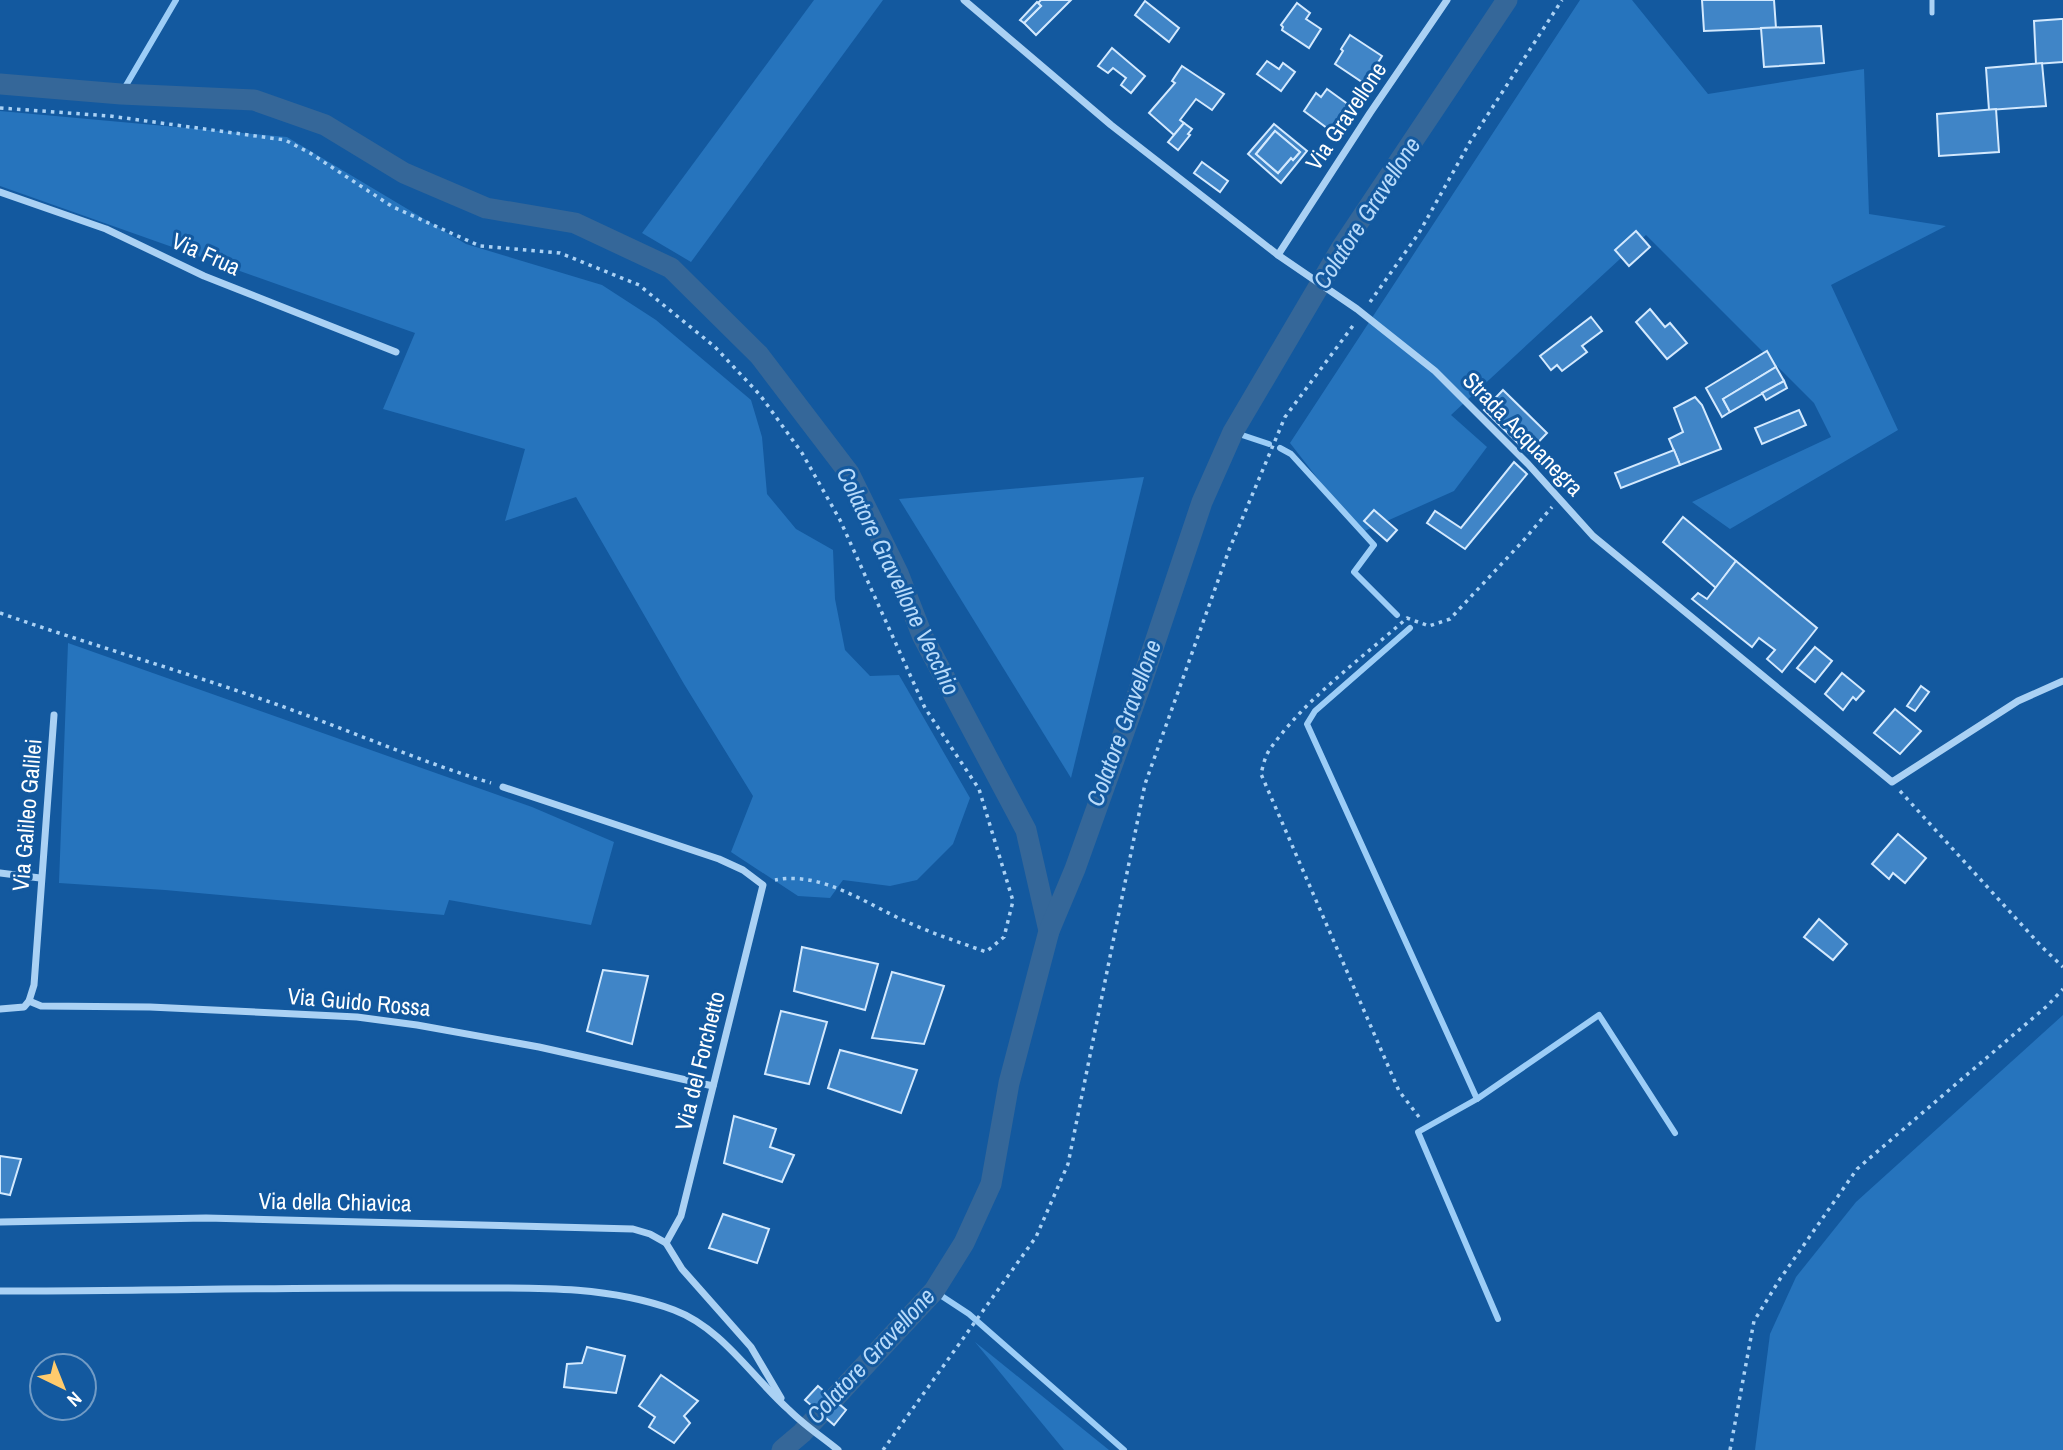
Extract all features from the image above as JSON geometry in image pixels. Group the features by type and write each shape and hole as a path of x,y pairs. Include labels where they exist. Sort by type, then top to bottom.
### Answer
{"street":[{"name":"Strada Acquanegra","path":"964,0 1111,125 1278,255 1359,312 1435,371 1593,536 1892,782"},
{"name":"Via Gravellone","path":"1278,255 1447,0"},
{"name":"Via Frua","path":"0,192 106,229 204,276 396,352"},
{"path":"1892,782 2018,701 2063,681"},
{"name":"Via Galileo Galilei","path":"29,1001 34,985 54,715"},
{"path":"503,787 719,859 743,870 763,885"},
{"path":"0,873 40,878"},
{"name":"Via del Forchetto","path":"666,1243 681,1216 763,885"},
{"name":"Via Guido Rossa","path":"0,1009 18,1009 29,1001 41,1006 150,1007 357,1017 539,1047 713,1086"},
{"name":"Via della Chiavica","path":"0,1222 206,1218 633,1229 666,1243"},
{"path":"666,1243 682,1269 751,1348 789,1411"},
{"path":"0,1291 398,1288 576,1290 638,1300 676,1311 716,1337 789,1411 838,1450"}],"lane":[{"path":"1932,0 1932,13"}],"path":[{"path":"883,1450 1036,1237 1068,1164 1145,784 1229,550 1285,417 1419,233 1470,142 1562,0"},
{"path":"0,108 110,116 285,140 310,153 393,207 480,246 560,253 639,285 715,347 760,395 802,453 841,520 925,708 979,789 1013,901 1004,937 986,952 908,922 834,887 800,878 777,879 763,885"},
{"path":"1419,1116 1399,1091 1261,774 1268,751 1302,712 1407,618 1429,626 1450,619 1559,498"},
{"path":"0,613 267,701 455,772 503,787"},
{"path":"1892,782 2063,967"},
{"path":"1730,1450 1754,1321 1857,1169 2047,1006 2063,989"}],"shaded area":[{"path":"814,0 883,0 691,262 642,233"},
{"path":"1580,0 1632,0 1708,94 1864,69 1869,214 1946,226 1831,285 1898,430 1730,529 1692,502 1831,437 1814,403 1646,235 1451,415 1487,447 1454,491 1360,533 1290,443"},
{"path":"0,111 287,137 466,244 602,285 656,320 751,400 762,437 767,494 796,529 833,550 835,599 845,650 870,676 899,675 970,798 953,844 917,880 890,886 843,880 830,898 798,896 731,852 753,796 684,684 576,497 505,521 525,449 383,409 415,333 0,186"},
{"path":"1144,477 1071,778 899,499"},
{"path":"68,643 532,807 614,842 591,925 449,900 444,915 59,883"},
{"path":"2063,1015 2063,1450 1755,1450 1770,1334 1796,1277 1856,1202"},
{"path":"975,1342 1109,1450 1064,1450"}],"building":[{"path":"1041,0 1071,0 1036,35 1024,23 1041,6 1038,3"},
{"path":"1702,0 1774,0 1776,28 1704,31"},
{"path":"1145,1 1179,28 1169,42 1135,15"},
{"path":"1037,2 1041,6 1024,23 1020,20"},
{"path":"1297,3 1310,13 1306,19 1321,29 1309,48 1282,30 1281,25"},
{"path":"2063,19 2063,62 2036,64 2034,21"},
{"path":"1821,26 1824,63 1764,67 1761,28"},
{"path":"1350,35 1382,56 1365,84 1335,64"},
{"path":"1112,48 1145,76 1131,93 1121,85 1126,78 1113,68 1108,73 1098,66"},
{"path":"1267,61 1279,69 1283,63 1295,72 1281,91 1257,74"},
{"path":"2042,63 2046,106 1989,110 1986,68"},
{"path":"1182,66 1224,94 1212,110 1196,99 1180,120 1184,123 1174,135 1149,113 1175,83 1172,81"},
{"path":"1327,89 1349,105 1331,131 1304,111 1316,93 1321,97"},
{"path":"1996,109 1999,152 1939,156 1937,114"},
{"path":"1184,123 1192,129 1178,150 1168,142"},
{"path":"1274,124 1307,151 1281,183 1248,154","holes":["1275,131 1300,152 1278,173 1256,154"]},
{"path":"1275,131 1300,152 1278,173 1256,154"},
{"path":"1202,162 1228,181 1220,192 1194,173"},
{"path":"1636,231 1650,247 1629,266 1615,250"},
{"path":"1650,309 1665,327 1670,323 1687,343 1667,359 1636,322"},
{"path":"1591,317 1602,331 1582,346 1587,352 1562,371 1557,365 1551,370 1540,356"},
{"path":"1767,351 1776,367 1723,399 1730,412 1722,417 1706,388"},
{"path":"1776,367 1784,381 1730,412 1723,399"},
{"path":"1784,381 1787,388 1766,400 1762,393"},
{"path":"1503,390 1547,433 1528,453 1484,410"},
{"path":"1695,397 1702,405 1721,449 1680,465 1669,439 1683,432 1674,408"},
{"path":"1799,410 1806,425 1762,444 1755,428"},
{"path":"1674,450 1680,465 1621,488 1615,473"},
{"path":"1514,462 1527,474 1465,549 1427,523 1435,511 1461,528"},
{"path":"1374,510 1397,530 1387,541 1364,521"},
{"path":"1683,517 1736,561 1716,588 1663,542"},
{"path":"1736,561 1817,628 1782,672 1767,659 1775,650 1759,638 1752,647 1692,599 1698,593 1707,599"},
{"path":"1815,647 1832,661 1815,682 1797,668"},
{"path":"1842,673 1864,691 1856,700 1853,697 1843,710 1825,694"},
{"path":"1921,686 1929,692 1915,711 1907,706"},
{"path":"1895,709 1921,731 1900,754 1874,733"},
{"path":"1898,834 1926,858 1905,883 1893,873 1889,879 1872,864"},
{"path":"1819,919 1847,944 1833,960 1804,937"},
{"path":"802,947 878,964 865,1010 794,991"},
{"path":"603,970 648,976 632,1044 587,1031"},
{"path":"892,972 944,986 924,1044 872,1038"},
{"path":"781,1011 827,1022 809,1084 765,1074"},
{"path":"840,1050 917,1070 901,1113 828,1088"},
{"path":"734,1116 776,1129 770,1147 794,1155 782,1182 724,1163"},
{"path":"0,1156 21,1159 10,1195 0,1193"},
{"path":"723,1214 769,1229 757,1263 709,1248"},
{"path":"587,1347 625,1356 616,1393 564,1387 567,1364 582,1363"},
{"path":"661,1375 698,1401 684,1416 690,1423 674,1443 649,1427 655,1417 639,1406"},
{"path":"818,1386 846,1410 834,1425 805,1400"}],"waterway":[{"path":"121,94 176,0"},
{"name":"Colatore Gravellone","path":"782,1450 802,1433 934,1291 964,1243 991,1184 1009,1083 1049,931 1075,869 1139,690 1202,502 1233,432 1342,247 1507,0"},
{"name":"Colatore Gravellone Vecchio","path":"0,84 121,94 254,100 325,125 404,173 486,208 575,223 671,268 759,355 849,473 898,573 922,635 1026,830 1049,931"},
{"path":"1233,432 1269,444"},
{"path":"1280,448 1291,454 1374,545 1354,572 1397,615"},
{"path":"1410,628 1315,711 1307,724 1477,1099"},
{"path":"1498,1319 1418,1132 1477,1099 1599,1015 1675,1133"},
{"path":"934,1291 969,1314 1124,1450"}]}
